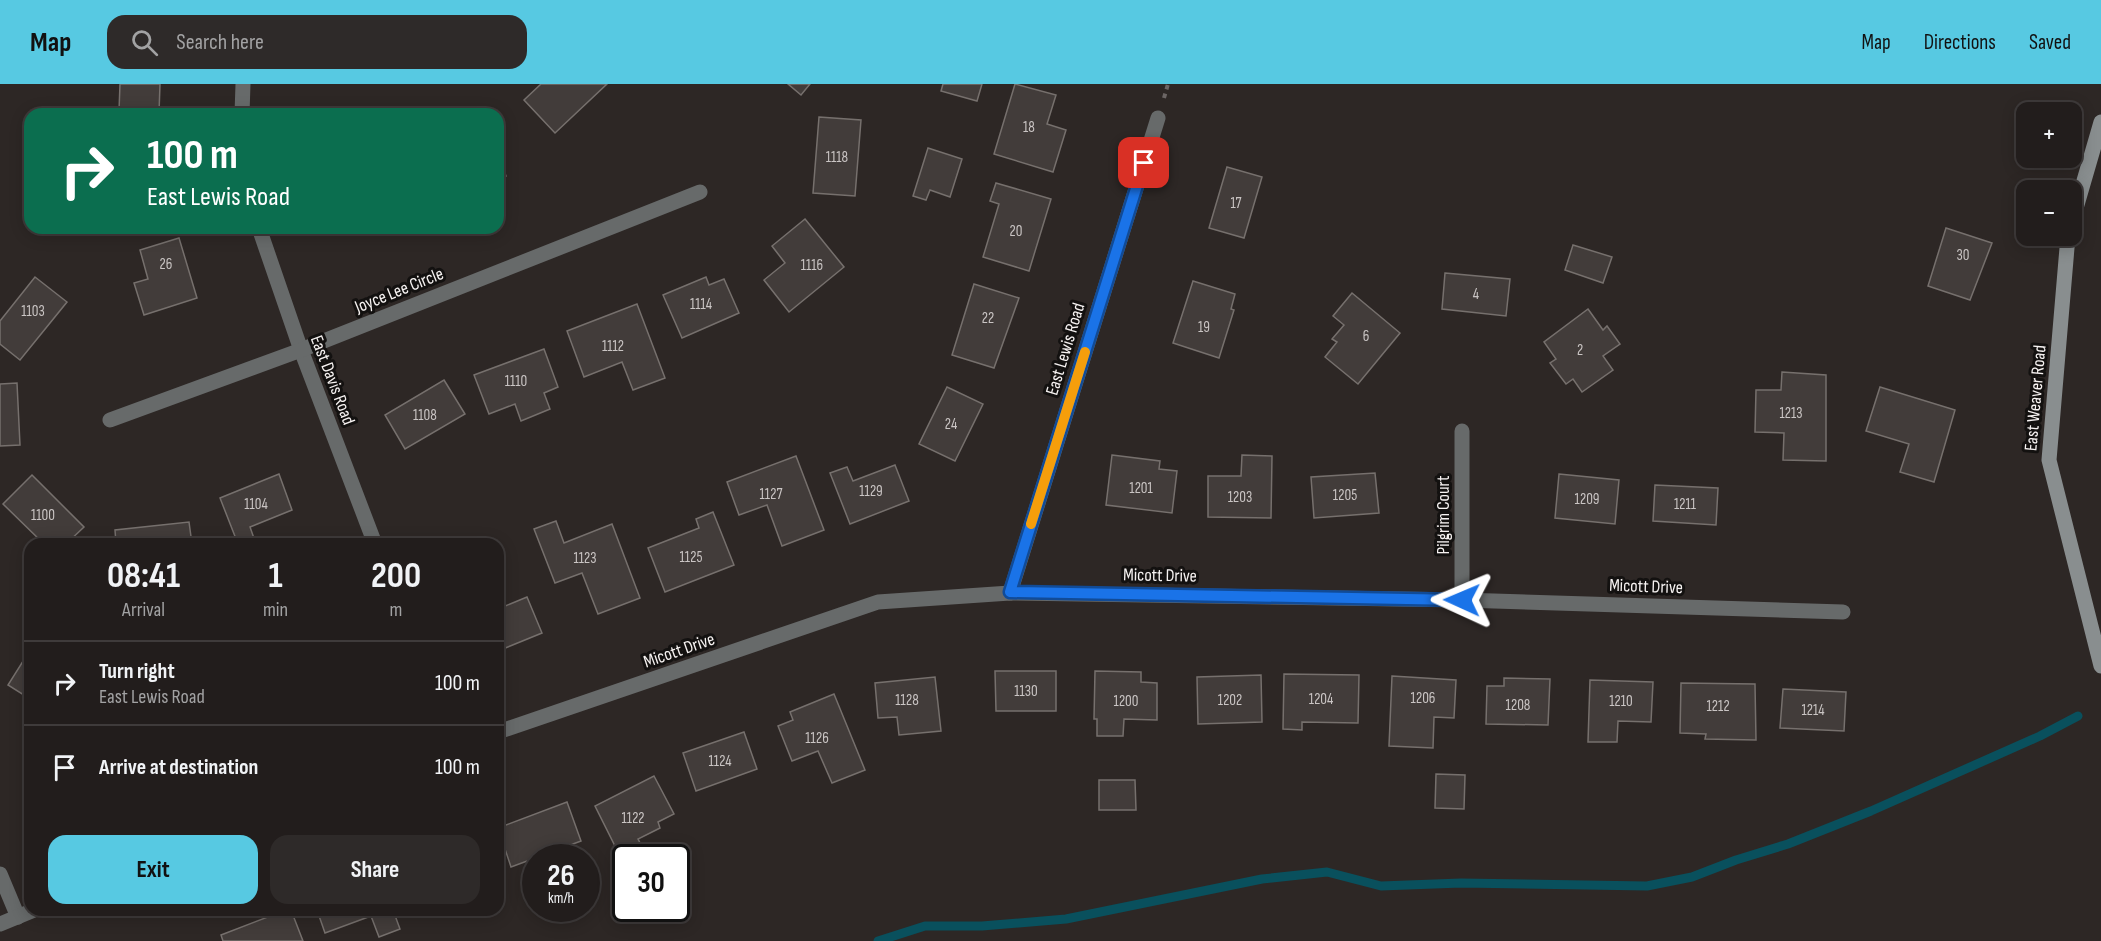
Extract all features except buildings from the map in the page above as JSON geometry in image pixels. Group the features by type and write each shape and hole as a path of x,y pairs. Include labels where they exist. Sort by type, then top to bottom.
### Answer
{"street":[{"path":"242,108 243,84"},
{"name":"East Lewis Road","path":"1010,592 1158,118"},
{"path":"2082,188 2101,122"},
{"name":"Joyce Lee Circle","path":"110,420 301,350 700,192"},
{"name":"East Davis Road","path":"261,234 301,350 373,538"},
{"name":"East Weaver Road","path":"2067,246 2049,460 2101,666"},
{"name":"Pilgrim Court","path":"1462,431 1462,600"},
{"name":"Micott Drive","path":"504,730 878,603 1010,592 1462,600 1843,612"},
{"path":"0,874 18,917"},
{"path":"0,924 24,914"}],"waterway":[{"path":"878,941 925,926 982,926 1066,919 1262,879 1327,872 1381,886 1461,883 1647,886 1692,877 1788,844 1871,811 2040,736 2078,716"}],"slow traffic":[{"path":"1031,524 1085,352"}],"route":[{"path":"1144,163 1010,592 1462,600"}]}
